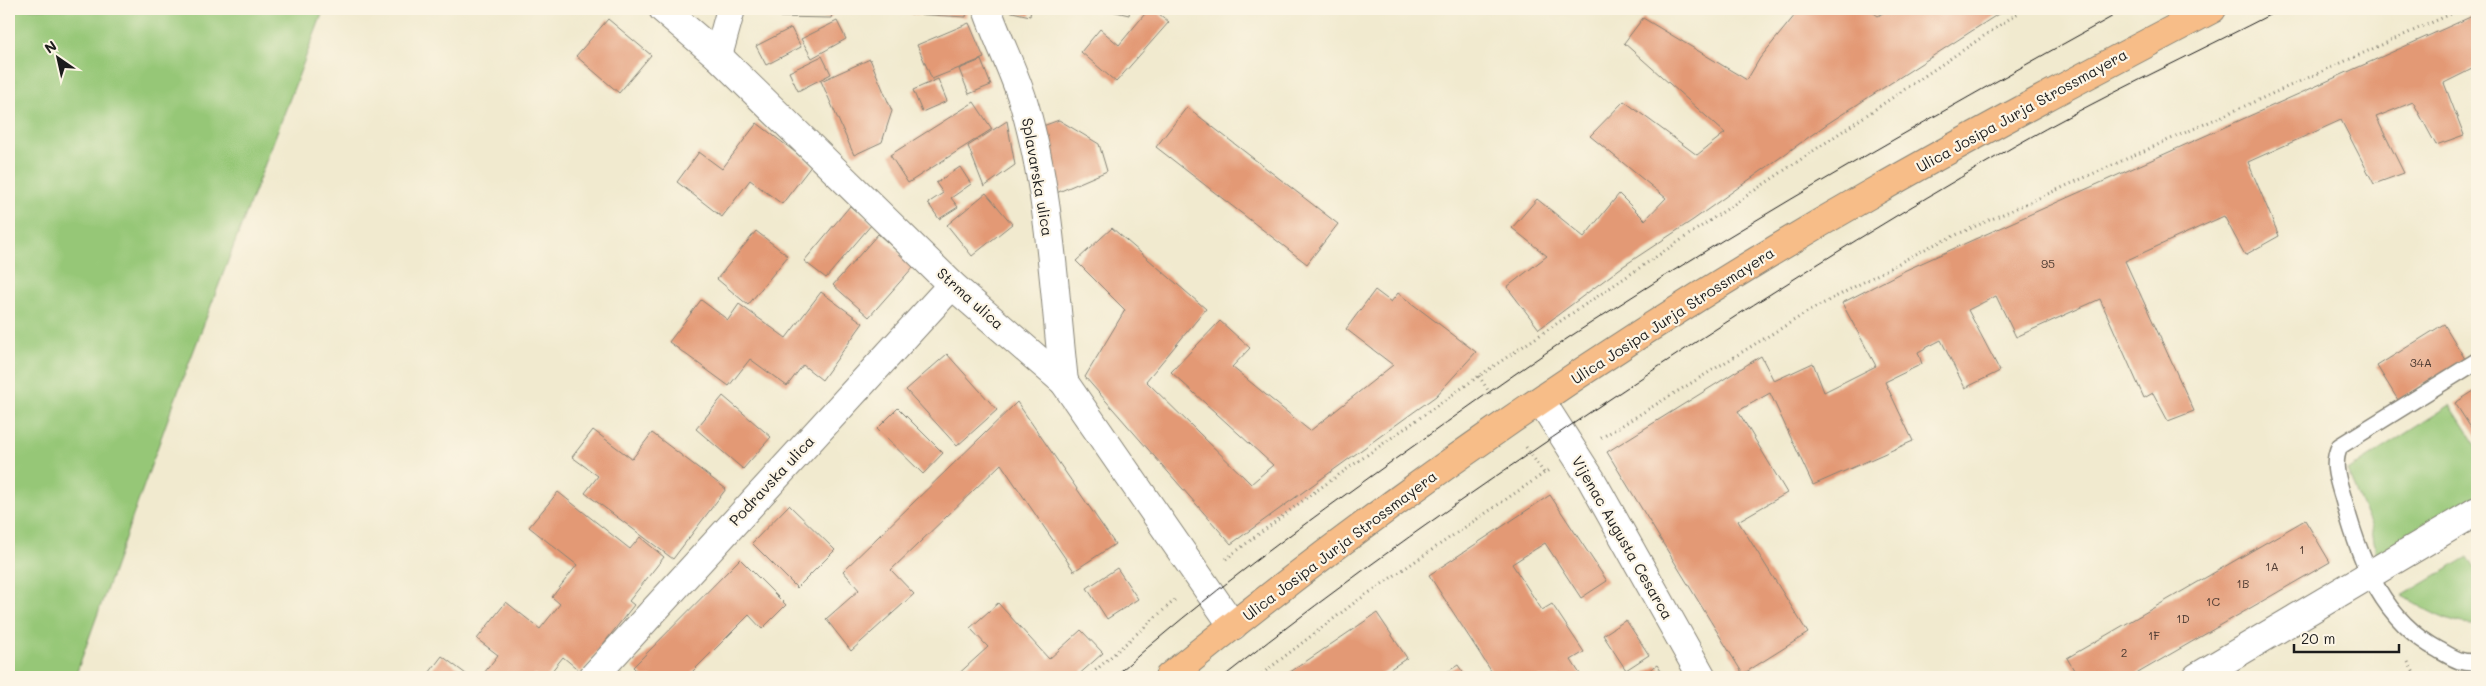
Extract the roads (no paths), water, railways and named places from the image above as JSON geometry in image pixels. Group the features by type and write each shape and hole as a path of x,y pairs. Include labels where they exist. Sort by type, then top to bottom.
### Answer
{"main road":[{"name":"Ulica Josipa Jurja Strossmayera","path":"1171,677 1233,626 1414,489 1541,401 1674,314 1871,194 2212,9"}],"street":[{"name":"Strma ulica","path":"663,9 718,56 952,285 1064,382 1233,626"},
{"path":"718,56 731,9"},
{"name":"Splavarska ulica","path":"987,9 1012,67 1025,106 1040,177 1064,382"},
{"name":"Podravska ulica","path":"593,677 952,285"},
{"name":"Vijenac Augusta Cesarca","path":"1541,401 1591,479 1702,677"},
{"path":"2197,677 2477,511"}],"lane":[{"path":"2477,361 2340,446 2335,456 2336,471 2349,520 2368,575 2386,605 2400,622 2428,645 2464,664 2477,662"}],"tram line":[{"path":"1114,677 1217,590 1289,536 1569,337 1791,199 2126,9"},
{"path":"1223,677 1362,571 1457,503 1652,371 1805,272 1960,178 2046,129 2113,93 2281,9"}]}
